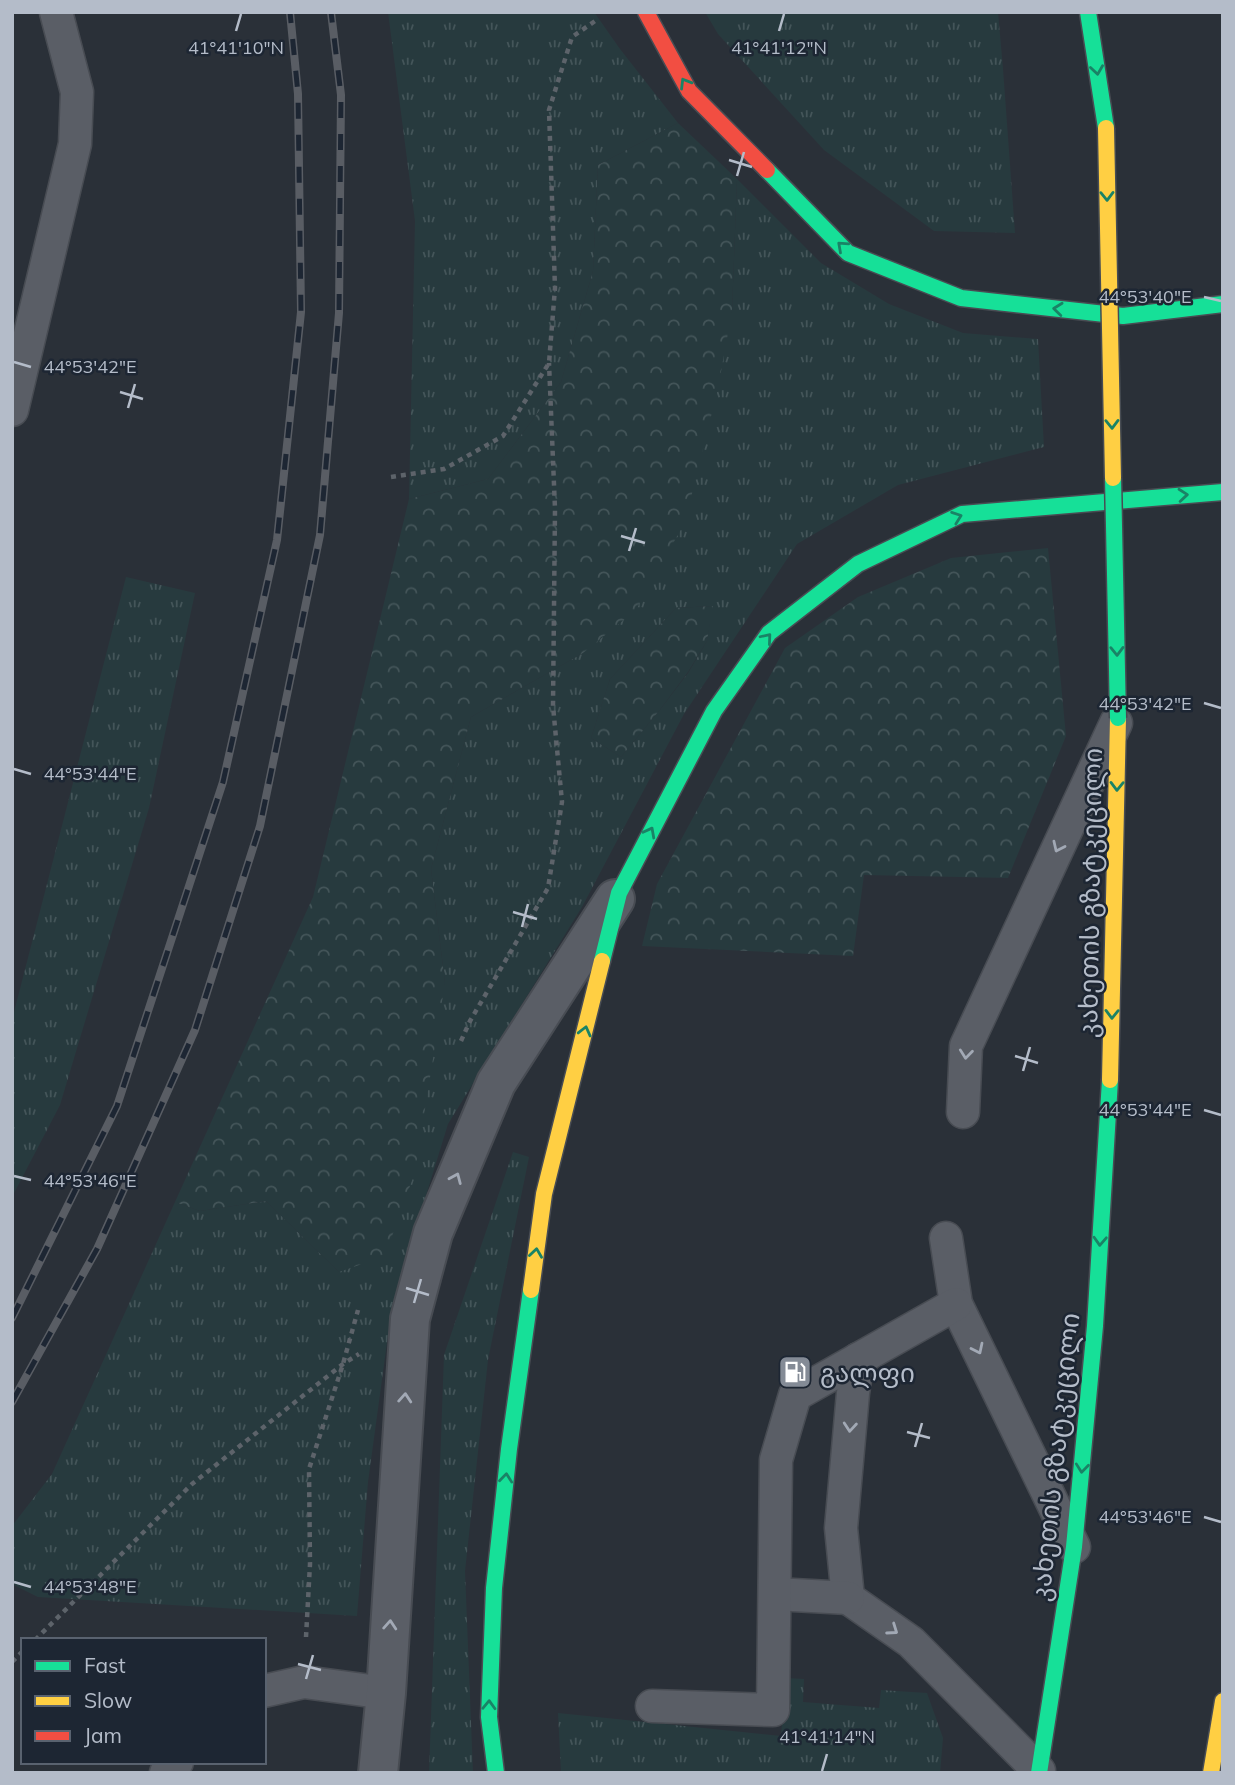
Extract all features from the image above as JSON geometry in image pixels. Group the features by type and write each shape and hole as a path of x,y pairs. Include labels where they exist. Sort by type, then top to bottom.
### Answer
{"main road":[{"path":"646,12 689,91 848,253 961,298 1123,316 1223,304"},
{"name":"კახეთის გზატკეცილი","path":"1038,1772 1074,1547 1095,1326 1111,1069 1118,718 1106,128 1088,12"},
{"path":"496,1773 489,1717 494,1588 509,1449 544,1194 619,893 714,711 769,633 858,564 962,514 1223,492"},
{"path":"1211,1773 1223,1702"}],"street":[{"path":"378,1773 386,1693 410,1319 433,1233 496,1083 619,893"}],"lane":[{"path":"12,410 75,144 77,92 55,12"},
{"path":"963,1112 966,1046 1118,718"},
{"path":"946,1238 956,1304 1074,1547"},
{"path":"652,1706 773,1710 776,1460 795,1395 956,1304"},
{"path":"848,1598 841,1528 858,1359"},
{"path":"775,1594 848,1598 911,1642 1038,1772"},
{"path":"266,1691 304,1682 386,1693"}],"path":[{"path":"459,1045 470,1021 548,888 562,802 553,706 555,509 549,363 555,288 549,110 572,37 607,12"},
{"path":"391,477 444,469 503,436 549,363"},
{"path":"304,1682 310,1564 309,1469 361,1301"},
{"path":"37,1638 192,1484 343,1364 410,1319"}],"green space":[{"path":"388,12 594,12 678,123 598,165 593,271 561,382 488,479 409,499 415,221"},
{"path":"705,12 998,12 1015,233 934,231 824,150 718,34"},
{"path":"678,123 737,179 732,311 718,388 685,522 636,610 583,653 471,717 431,869 445,983 415,1172 385,1256 339,1272 266,1201 200,1211 175,1202 313,897 409,499 488,479 561,382 593,271 598,165"},
{"path":"737,179 821,263 889,304 963,333 1038,339 1044,447 898,485 797,544 684,714 582,907 448,1124 392,1306 368,1482 357,1616 38,1597 12,1584 12,1526 52,1474 175,1202 200,1211 266,1201 339,1272 445,983 431,869 471,717 583,653 732,311","holes":["712,606 707,641 688,673 621,757 591,738 610,679 676,608"]},
{"path":"1048,548 1066,736 1008,878 864,875 853,956 642,946 657,884 785,648 858,597 951,558"},
{"path":"126,577 195,593 149,808 60,1105 12,1197 12,1020"},
{"path":"713,606 707,641 688,672 621,757 591,738 610,679 676,608"},
{"path":"513,1152 529,1157 488,1360 465,1571 473,1773 429,1773 444,1355"},
{"path":"786,1678 804,1679 803,1702 879,1708 881,1690 927,1693 943,1738 940,1773 561,1773 558,1713 781,1736"}],"railway":[{"path":"12,1318 117,1106 223,782 277,540 301,312 298,94 290,12"},
{"path":"12,1402 97,1249 195,1030 260,826 320,535 339,313 341,95 331,12"}],"traffic: fast":[{"path":"1088,12 1106,128"},
{"path":"767,170 848,253 961,298 1123,316 1223,304"},
{"path":"1113,478 1118,718"},
{"path":"602,961 619,893 714,711 769,633 858,564 962,514 1223,492"},
{"path":"1039,1773 1074,1547 1095,1326 1110,1080"},
{"path":"496,1773 489,1717 494,1588 509,1449 531,1290"}],"traffic: slow":[{"path":"1106,128 1113,478"},
{"path":"1110,1080 1118,718"},
{"path":"531,1290 544,1194 602,961"},
{"path":"1211,1773 1223,1701"}],"traffic: jam":[{"path":"646,12 689,91 767,170"}],"place":[{"name":"გალფი","path":"795,1372"}]}
